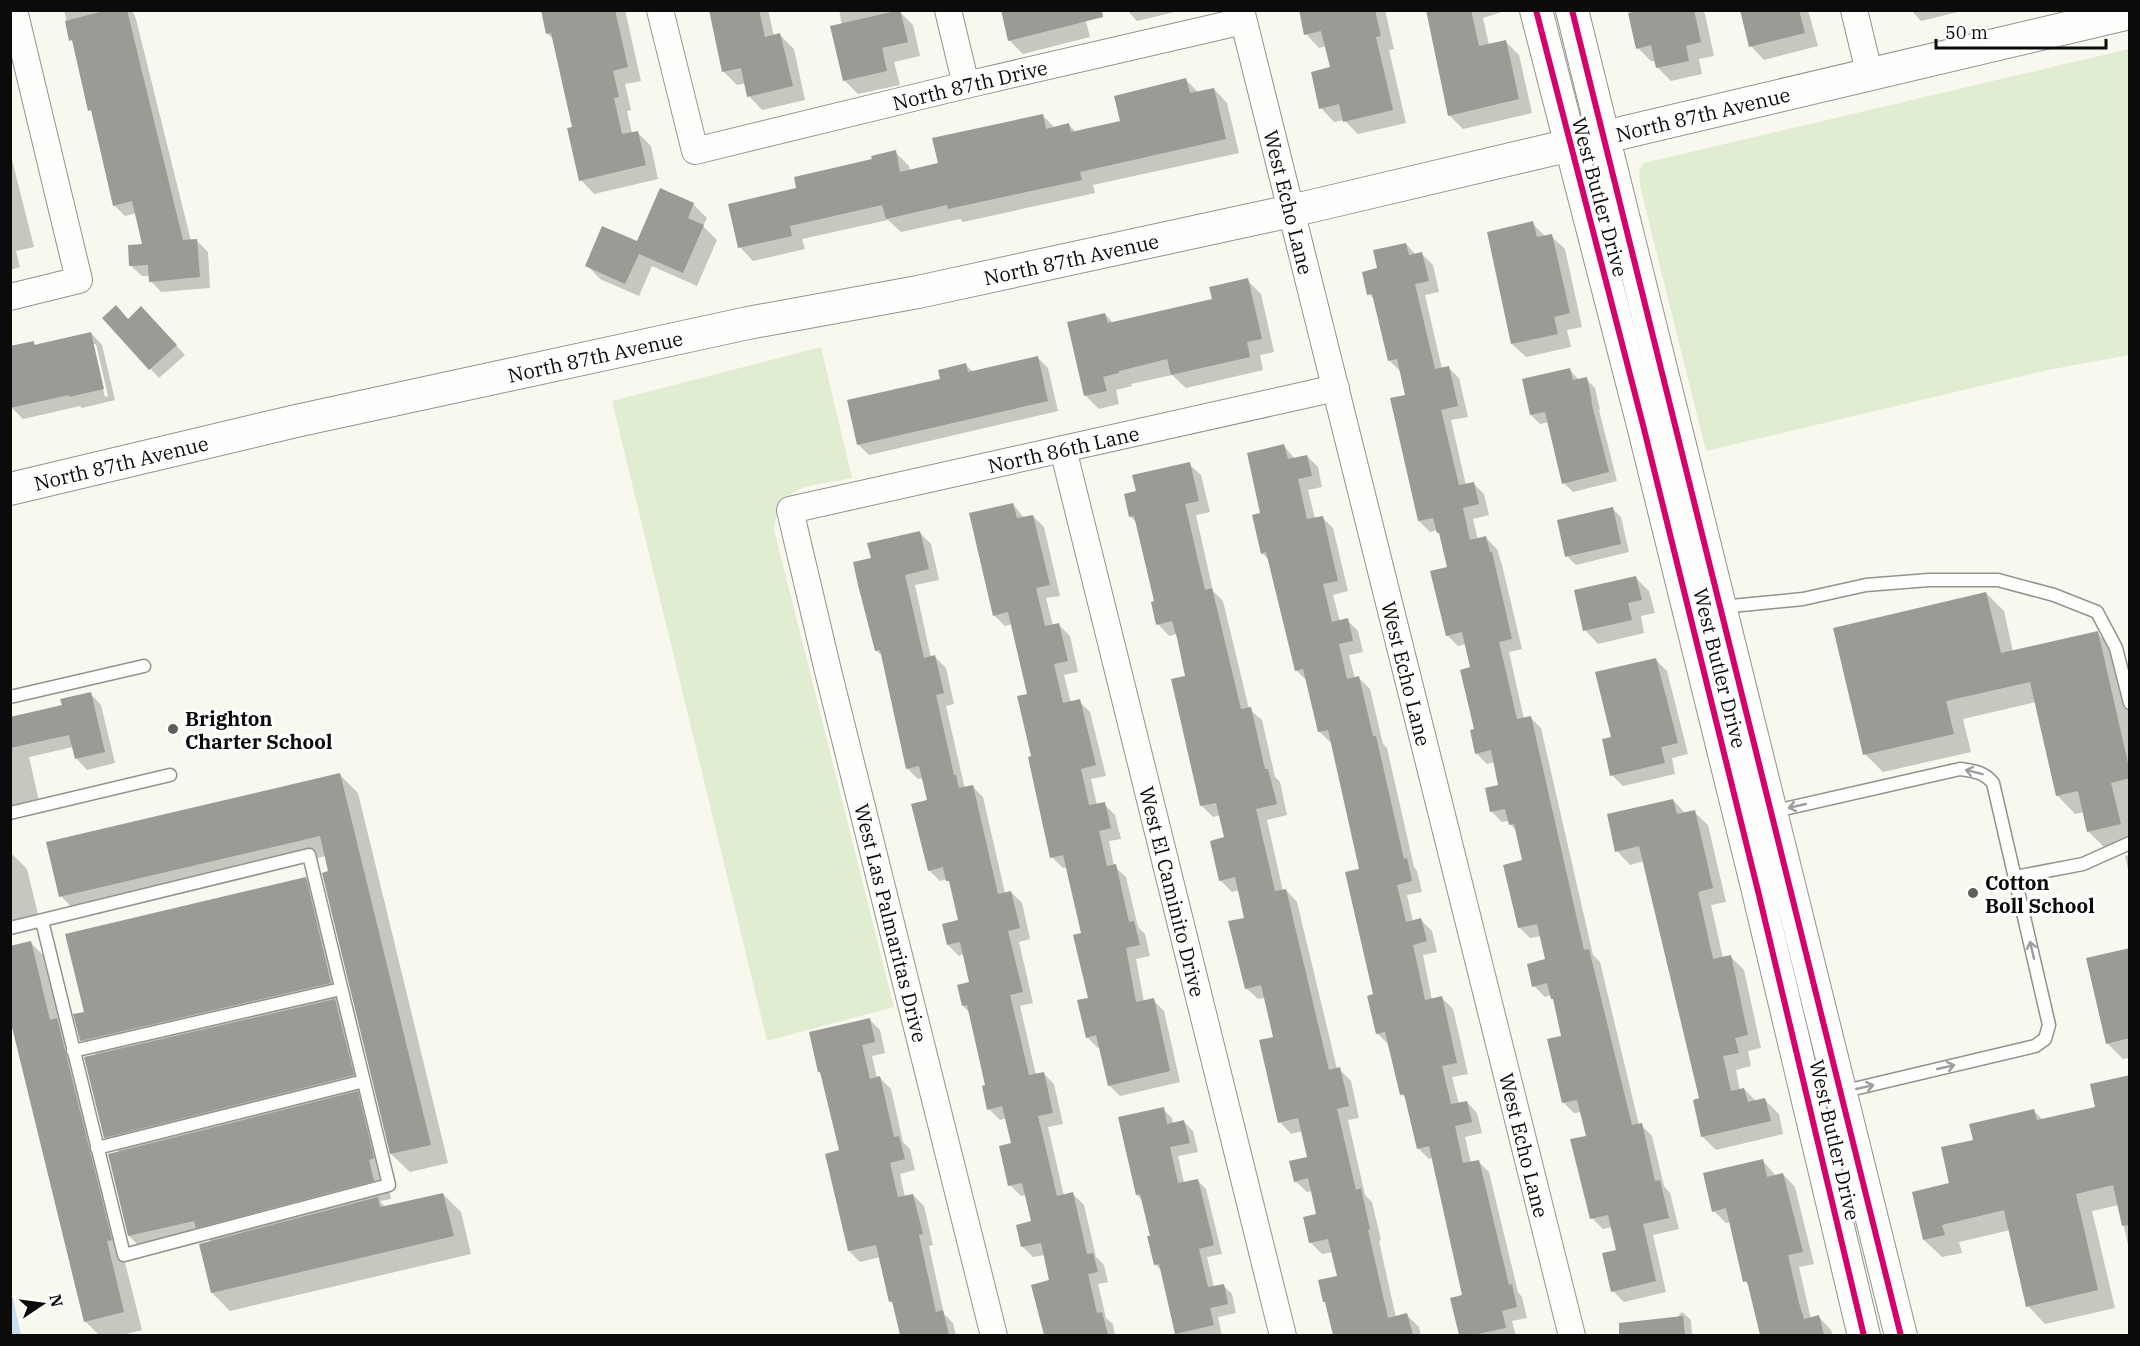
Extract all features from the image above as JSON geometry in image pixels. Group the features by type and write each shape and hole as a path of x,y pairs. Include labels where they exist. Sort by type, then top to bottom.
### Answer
{"street":[{"path":"10,297 79,280 14,10"},
{"name":"North 87th Drive","path":"660,10 695,151 1242,16"},
{"path":"948,10 966,85"},
{"name":"West Butler Drive","path":"1536,10 1569,146 1646,437 1753,867 1864,1335"},
{"name":"West Butler Drive","path":"1572,10 1901,1335"},
{"path":"1854,10 1870,76"},
{"name":"North 87th Avenue","path":"10,489 296,421 748,323 918,292 1291,211 1603,138 1631,129 1870,76 2130,14"},
{"name":"West Echo Lane","path":"1242,16 1572,1335"},
{"name":"North 86th Lane","path":"790,510 1336,388"},
{"name":"West El Caminito Drive","path":"1063,449 1283,1335"},
{"name":"West Las Palmaritas Drive","path":"790,510 994,1335"}],"lane":[{"path":"1720,607 1803,599 1866,585 1929,580 1998,580 2054,595 2097,612 2116,648 2130,703"},
{"path":"10,697 144,666"},
{"path":"1771,812 1960,769 1978,771 1993,783 2049,1025 2042,1043 1840,1093"},
{"path":"10,813 170,775"},
{"path":"2015,877 2083,864 2130,843"},
{"path":"10,928 309,855 388,1185 124,1255 42,921"},
{"path":"73,1051 341,989"},
{"path":"97,1148 364,1081"}],"green space":[{"path":"2129,49 2129,355 2048,370 1706,451 1640,186 1639,171 1644,163"},
{"path":"821,347 852,478 813,485 792,494 778,513 774,529 894,1007 767,1041 612,401"}],"water":[{"path":"11,1289 21,1335 11,1335"}],"building":[{"path":"108,10 127,10 183,240 197,239 200,277 149,282 148,265 129,266 128,245 142,244 132,201 113,206 91,110 88,111 72,40 69,41 65,21"},
{"path":"541,10 615,10 628,67 613,71 619,97 614,98 622,134 638,131 646,165 579,181 567,128 572,127 551,33 546,34"},
{"path":"709,10 759,10 765,37 780,33 793,86 747,97 741,68 722,72"},
{"path":"900,10 908,42 882,48 887,71 843,81 830,26"},
{"path":"1001,10 1102,10 1103,17 1008,41"},
{"path":"1299,10 1375,10 1381,36 1376,37 1393,110 1343,122 1339,104 1319,109 1311,72 1330,67 1321,31 1304,35"},
{"path":"1426,10 1471,10 1479,46 1506,40 1519,99 1448,116"},
{"path":"1640,10 1694,10 1701,42 1686,46 1689,61 1656,68 1651,45 1636,49 1628,13"},
{"path":"1740,10 1799,10 1805,33 1749,47"},
{"path":"1186,78 1190,93 1214,88 1226,139 1080,172 1082,180 948,209 947,205 886,219 882,205 790,226 792,236 738,248 728,204 796,188 794,177 872,159 871,156 896,150 900,172 938,163 932,138 1043,114 1046,129 1069,123 1071,132 1120,121 1114,96"},
{"path":"660,188 694,203 688,218 704,225 683,273 639,254 625,284 585,266 602,226 637,241"},
{"path":"1533,221 1537,237 1552,234 1570,313 1554,317 1558,334 1511,344 1487,232"},
{"path":"1406,243 1409,255 1422,252 1429,281 1415,284 1435,369 1449,366 1458,406 1441,410 1459,485 1474,482 1479,504 1463,508 1470,540 1486,536 1490,552 1492,552 1512,639 1499,642 1517,719 1531,716 1584,950 1589,949 1632,1125 1642,1123 1655,1181 1660,1180 1669,1218 1643,1224 1656,1281 1611,1292 1602,1253 1616,1250 1608,1215 1590,1219 1570,1139 1586,1136 1577,1100 1562,1103 1547,1039 1561,1036 1553,999 1551,999 1547,983 1532,987 1527,964 1545,959 1537,924 1518,928 1503,865 1522,860 1514,824 1509,825 1505,809 1490,812 1485,788 1498,785 1491,750 1475,754 1470,730 1474,729 1460,670 1470,667 1462,632 1446,636 1430,571 1447,567 1433,518 1418,521 1390,398 1405,395 1397,359 1388,361 1372,294 1367,295 1362,272 1377,268 1373,250"},
{"path":"1248,278 1262,339 1247,342 1250,357 1171,375 1167,359 1103,377 1107,391 1084,396 1067,322 1105,313 1108,323 1212,299 1209,287"},
{"path":"116,305 128,319 141,306 177,345 149,370 102,318"},
{"path":"91,332 104,389 10,408 10,346 34,341 34,345"},
{"path":"1038,356 1048,401 857,445 847,400 940,379 938,370 966,363 968,372"},
{"path":"1570,368 1573,380 1587,377 1609,472 1562,484 1545,412 1530,415 1522,379"},
{"path":"1284,444 1288,459 1307,455 1312,476 1298,479 1307,519 1323,516 1338,581 1323,584 1332,622 1348,618 1353,641 1339,644 1347,679 1359,676 1373,736 1376,736 1404,859 1407,858 1412,881 1397,885 1406,922 1421,918 1427,941 1413,945 1425,1000 1442,996 1457,1063 1442,1066 1451,1104 1467,1101 1472,1122 1455,1126 1463,1163 1479,1160 1509,1285 1512,1284 1517,1307 1502,1311 1506,1328 1473,1335 1459,1335 1450,1298 1462,1295 1429,1146 1417,1149 1404,1094 1400,1095 1385,1032 1376,1034 1367,996 1373,994 1345,872 1359,869 1328,730 1318,732 1303,669 1295,671 1266,552 1261,554 1252,515 1260,513 1247,453"},
{"path":"1190,462 1199,501 1185,504 1205,590 1212,588 1241,709 1251,707 1265,769 1268,769 1277,804 1256,809 1275,891 1286,889 1329,1070 1340,1067 1349,1106 1337,1109 1356,1190 1361,1188 1388,1318 1407,1313 1413,1335 1333,1335 1325,1302 1323,1302 1318,1280 1337,1276 1328,1239 1309,1243 1303,1217 1316,1214 1308,1178 1294,1182 1289,1161 1307,1157 1298,1118 1278,1123 1259,1040 1273,1037 1261,985 1245,989 1228,921 1244,918 1235,877 1219,881 1210,841 1224,837 1216,803 1200,806 1171,679 1185,676 1177,638 1172,621 1156,625 1151,602 1154,601 1134,516 1129,517 1124,494 1136,491 1132,475"},
{"path":"1013,503 1017,518 1033,515 1050,585 1036,588 1045,626 1059,623 1068,661 1054,664 1063,703 1080,699 1096,765 1081,769 1089,805 1105,802 1111,828 1099,831 1107,866 1116,864 1129,922 1134,921 1140,945 1126,948 1136,1002 1154,998 1170,1071 1108,1086 1096,1035 1086,1038 1077,1000 1088,998 1073,935 1081,933 1063,855 1050,858 1017,696 1027,694 1008,612 993,616 969,513"},
{"path":"1613,507 1621,544 1565,557 1557,520"},
{"path":"920,531 929,569 905,575 924,658 935,655 944,693 936,695 954,775 956,775 959,788 973,785 998,894 1011,891 1020,928 1008,931 1023,992 1010,995 1029,1075 1044,1072 1053,1113 1038,1116 1057,1196 1073,1192 1087,1254 1093,1253 1098,1272 1088,1274 1097,1313 1102,1312 1108,1335 1044,1335 1031,1285 1049,1280 1041,1243 1021,1247 1016,1225 1031,1221 1022,1183 1008,1186 999,1146 1011,1143 1002,1106 987,1110 982,1086 985,1085 967,1005 962,1006 957,985 969,982 960,942 947,945 942,924 958,920 949,881 946,881 943,867 928,871 911,804 927,800 919,766 906,769 880,650 875,651 858,585 853,562 871,558 867,543"},
{"path":"1636,576 1642,600 1628,603 1632,620 1583,631 1574,590"},
{"path":"1986,592 2001,653 2098,631 2130,772 2130,778 2111,783 2121,824 2087,832 2078,791 2056,796 2030,682 1946,701 1954,734 1863,755 1833,628"},
{"path":"1656,658 1678,743 1661,747 1665,763 1610,776 1602,739 1611,737 1595,672"},
{"path":"91,692 105,752 75,759 69,735 10,748 10,717 62,705 60,699"},
{"path":"340,773 431,1145 390,1154 322,873 328,871 320,836 59,897 46,842"},
{"path":"1673,799 1677,814 1695,810 1713,888 1698,892 1713,959 1731,955 1748,1035 1735,1038 1739,1053 1723,1056 1731,1091 1744,1088 1748,1102 1765,1098 1771,1121 1701,1137 1693,1100 1699,1098 1639,846 1615,852 1607,814"},
{"path":"306,877 331,983 80,1041 73,1014 84,1012 65,934"},
{"path":"31,941 50,1020 57,1018 112,1240 107,1241 124,1312 84,1322 10,1019 10,946"},
{"path":"2130,948 2130,1038 2106,1044 2086,958"},
{"path":"335,999 354,1075 104,1138 84,1057"},
{"path":"870,1018 875,1042 862,1045 870,1079 880,1076 894,1137 899,1136 905,1159 890,1163 898,1197 913,1194 923,1234 919,1235 936,1312 943,1310 949,1335 900,1335 892,1301 889,1302 876,1245 848,1251 825,1154 839,1150 809,1032"},
{"path":"2130,1075 2130,1225 2122,1226 2113,1185 2076,1194 2098,1290 2026,1307 2004,1210 1942,1225 1945,1235 1923,1240 1912,1192 1949,1183 1941,1147 1973,1140 1969,1124 2034,1109 2037,1120 2095,1107 2090,1084"},
{"path":"358,1091 374,1158 369,1160 374,1181 196,1228 194,1221 128,1236 108,1154"},
{"path":"1164,1107 1167,1124 1184,1120 1190,1143 1170,1147 1178,1183 1198,1179 1214,1245 1199,1249 1208,1287 1224,1284 1228,1304 1210,1308 1214,1325 1175,1334 1159,1264 1154,1265 1140,1194 1136,1195 1118,1117"},
{"path":"1763,1159 1767,1177 1783,1173 1803,1252 1788,1255 1799,1303 1804,1319 1819,1315 1824,1335 1760,1335 1747,1281 1743,1282 1726,1208 1712,1212 1703,1173"},
{"path":"443,1193 454,1236 211,1293 199,1244 378,1197 380,1207"},
{"path":"1683,1316 1685,1335 1619,1335 1619,1323"}],"cycle path":[{"path":"1536,10 1643,425 1758,891 1864,1336"},
{"path":"1572,10 1901,1336"}],"place":[{"name":"Brighton Charter School","path":"173,729"},
{"name":"Cotton Boll School","path":"1973,893"}]}
